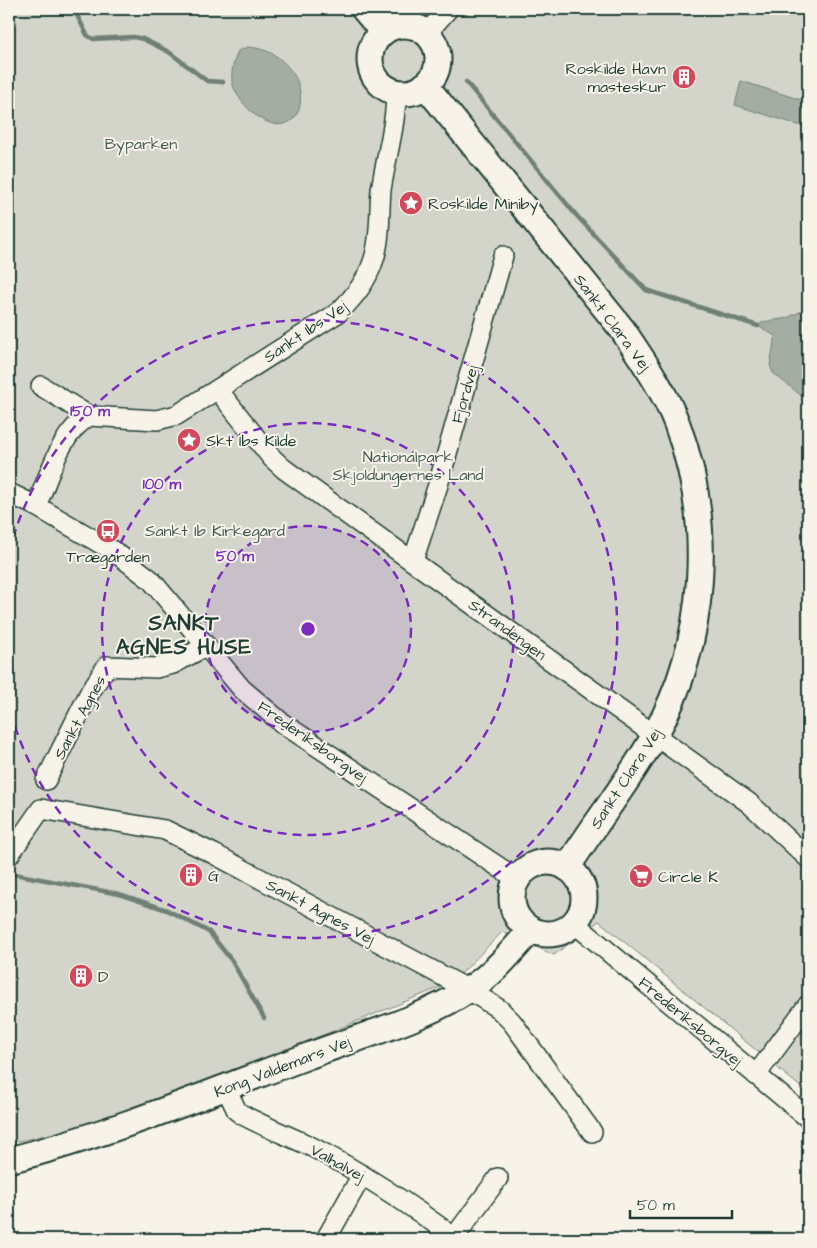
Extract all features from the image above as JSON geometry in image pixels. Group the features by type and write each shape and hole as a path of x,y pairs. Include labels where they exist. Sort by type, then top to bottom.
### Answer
{"main road":[{"path":"364,9 383,32"},
{"path":"405,25 417,27 426,33 433,40 438,60 432,78 425,86 416,91 396,92 380,82 371,65 370,56 374,42 383,32 394,26 405,25"},
{"name":"Sankt Clara Vej","path":"425,86 622,329 651,371 676,423 694,484 701,530 700,578 692,633 679,682 655,735 567,868"},
{"path":"556,863 567,868 581,884 584,894 583,905 574,923 564,930 553,934 542,934 531,930 521,922 512,902 513,890 518,879 525,871 540,864 556,863"},
{"name":"Kong Valdemars Vej","path":"9,1160 61,1147 226,1088 429,1010 469,990 491,972 531,930"}],"street":[{"path":"426,33 448,9"},
{"name":"Sankt Ibs Vej","path":"41,386 89,416 157,420 177,415 338,312 356,296 365,281 375,257 382,184 396,111 396,92"},
{"name":"Fjordvej","path":"413,561 438,485 503,256"},
{"name":"Strandengen","path":"218,390 272,458 284,469 749,802 808,858"},
{"path":"36,506 64,443 73,428 89,416"},
{"name":"Frederiksborgvej","path":"9,493 36,506 116,552 151,580 242,689 282,723 518,879"},
{"name":"Sankt Agnes","path":"46,780 90,692 107,666 156,668 173,664 206,646"},
{"name":"Sankt Agnes Vej","path":"9,855 41,809 165,830 214,854 469,990 506,1015 592,1132"},
{"name":"Frederiksborgvej","path":"574,923 808,1118"},
{"path":"756,1075 808,1006"},
{"name":"Valhalvej","path":"226,1088 237,1111 241,1114 314,1148 362,1175 411,1206 454,1239 498,1178"},
{"path":"326,1239 362,1175"}],"green space":[{"name":"Nationalpark Skjoldungernes Land","path":"9,9 808,9 808,1093 599,921 554,955 502,932 453,982 110,1122 9,1143"}],"shaded area":[{"path":"248,47 274,55 285,63 294,75 299,88 300,103 296,116 291,121 284,124 267,122 251,111 238,96 232,81 232,69 238,51"},
{"path":"741,81 808,102 808,128 735,105"},
{"path":"808,308 808,401 773,373 770,365 775,336 758,326 763,322 787,318"}],"waterway":[{"path":"74,9 87,35 93,39 134,37 143,39 169,52 207,81 223,82"},
{"path":"466,82 576,215 646,290 758,326"},
{"path":"9,873 119,894 167,910 209,932 232,961 264,1018"}],"place":[{"name":"Roskilde Havn masteskur","path":"684,77"},
{"name":"Roskilde Miniby","path":"411,203"},
{"name":"Skt Ibs Kilde","path":"189,440"},
{"name":"Trægården","path":"108,531"},
{"name":"G","path":"191,875"},
{"name":"Circle K","path":"641,876"},
{"name":"D","path":"81,976"}],"district":[{"name":"SANKT AGNES HUSE","path":"184,635"}],"park label":[{"name":"Byparken","path":"141,143"},
{"name":"Sankt Ib Kirkegård","path":"215,530"}]}
